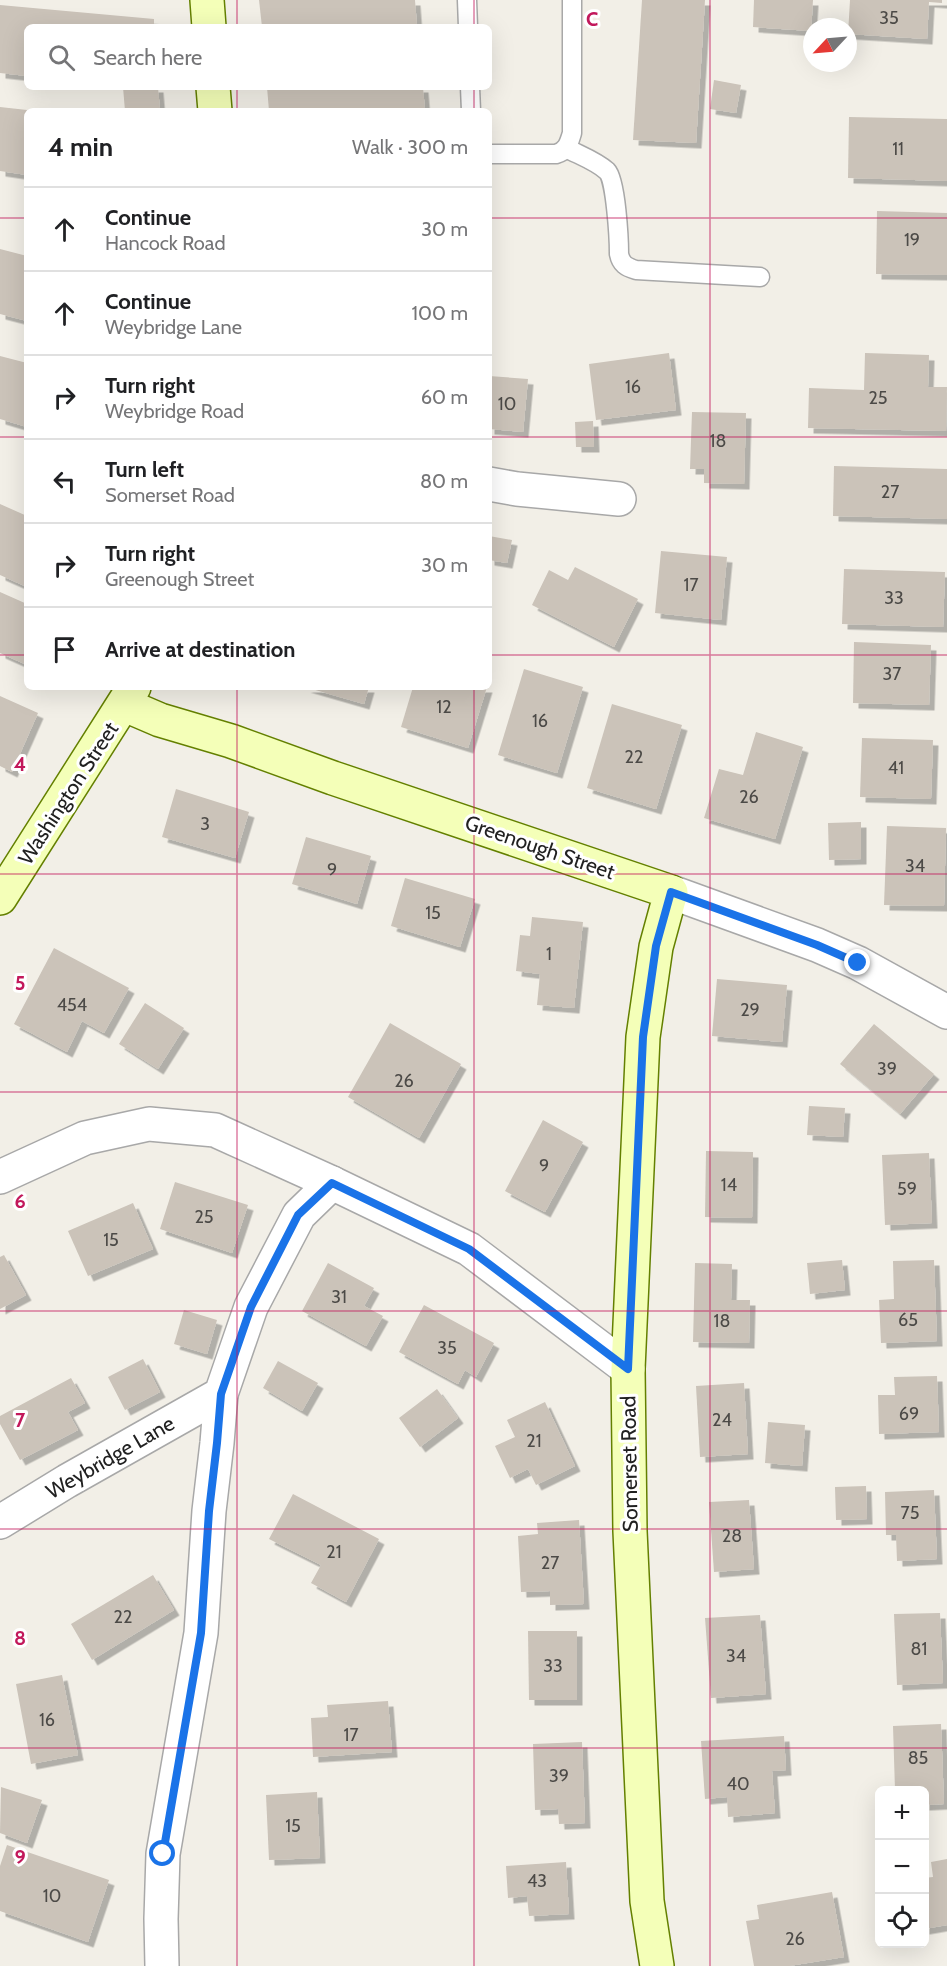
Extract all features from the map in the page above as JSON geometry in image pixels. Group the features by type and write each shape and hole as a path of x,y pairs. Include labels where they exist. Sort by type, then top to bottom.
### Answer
{"street":[{"path":"207,0 209,24"},
{"path":"213,90 215,108"},
{"path":"492,485 619,499"},
{"name":"Greenough Street","path":"129,696 160,720 231,741 333,778 671,892 817,945 874,971 947,1012"},
{"name":"Washington Street","path":"0,898 129,696"},
{"name":"Somerset Road","path":"657,1966 646,1889 630,1532 628,1369 643,1037 656,946 671,892"},
{"path":"0,1177 85,1138 149,1124 215,1130 469,1249 628,1369"},
{"path":"162,1966 160,1919 163,1854 201,1633 209,1511 221,1394 251,1307 298,1215 332,1183"},
{"name":"Weybridge Lane","path":"0,1522 67,1481 221,1394"}],"lane":[{"path":"467,0 468,24"},
{"path":"492,154 550,155 560,153 566,148 572,133 572,0"},
{"path":"470,90 471,108"},
{"path":"566,148 610,175 618,220 619,254 626,267 636,270 760,277"}],"building":[{"path":"259,0 415,0 417,24 262,24"},
{"path":"642,0 705,0 696,143 633,140"},
{"path":"754,0 813,0 812,18 803,18 803,30 753,27"},
{"path":"850,0 942,0 942,3 929,2 927,39 857,35 857,18 849,18"},
{"path":"0,5 154,19 154,24 24,24 24,76 0,73"},
{"path":"714,80 741,85 736,113 710,109"},
{"path":"123,90 158,90 160,108 125,108"},
{"path":"267,90 423,90 425,108 269,108"},
{"path":"0,107 24,110 24,175 0,171"},
{"path":"849,117 947,119 947,181 848,178"},
{"path":"877,211 947,213 947,275 876,274"},
{"path":"0,249 24,255 24,320 0,314"},
{"path":"669,353 676,410 596,420 589,364"},
{"path":"865,353 929,355 928,387 947,387 946,431 808,428 809,388 864,390"},
{"path":"0,356 24,362 24,426 0,419"},
{"path":"492,376 528,379 523,432 492,429"},
{"path":"692,412 746,413 744,484 704,483 704,469 690,469"},
{"path":"593,421 594,447 576,447 575,422"},
{"path":"834,466 947,469 947,519 833,516"},
{"path":"0,504 24,515 24,586 0,575"},
{"path":"492,537 512,540 507,563 492,560"},
{"path":"661,551 727,557 721,620 655,613"},
{"path":"575,567 638,599 614,647 532,605 549,570 568,580"},
{"path":"844,569 945,572 943,627 842,624"},
{"path":"0,592 24,603 24,664 0,653"},
{"path":"854,642 931,645 929,705 853,703"},
{"path":"524,669 583,687 557,773 498,755"},
{"path":"315,690 368,690 364,704"},
{"path":"412,690 486,690 468,748 401,727"},
{"path":"0,696 38,713 12,772 0,766"},
{"path":"612,704 682,725 656,809 587,788"},
{"path":"756,732 803,747 775,839 704,818 719,769 743,775"},
{"path":"862,738 933,740 931,799 860,797"},
{"path":"176,789 249,812 235,858 162,837"},
{"path":"861,822 861,859 829,860 828,823"},
{"path":"887,826 946,828 944,906 884,905"},
{"path":"306,837 371,856 357,904 292,884"},
{"path":"405,878 475,899 460,947 391,926"},
{"path":"532,917 583,922 574,1008 537,1005 540,974 516,971 520,935 530,936"},
{"path":"54,948 129,988 104,1033 82,1021 67,1052 14,1024"},
{"path":"717,979 787,985 782,1042 712,1036"},
{"path":"145,1003 184,1028 158,1069 119,1044"},
{"path":"390,1023 461,1064 419,1138 348,1097"},
{"path":"874,1024 934,1074 900,1114 840,1064"},
{"path":"809,1106 845,1108 843,1137 807,1135"},
{"path":"543,1120 583,1142 545,1212 505,1191"},
{"path":"706,1151 753,1152 752,1218 705,1217"},
{"path":"929,1153 932,1223 885,1225 882,1155"},
{"path":"175,1182 248,1205 232,1253 160,1229"},
{"path":"133,1203 153,1249 88,1276 68,1231"},
{"path":"4,1255 26,1295 0,1309 0,1257"},
{"path":"842,1260 845,1290 810,1294 807,1263"},
{"path":"934,1260 937,1341 881,1343 879,1300 894,1299 893,1261"},
{"path":"328,1263 374,1288 364,1306 383,1316 366,1346 302,1311"},
{"path":"695,1263 732,1264 731,1300 750,1300 749,1343 693,1342"},
{"path":"424,1305 494,1343 476,1377 465,1370 458,1384 399,1352"},
{"path":"184,1310 217,1320 207,1354 174,1344"},
{"path":"143,1359 160,1392 125,1410 108,1377"},
{"path":"278,1361 318,1383 302,1411 263,1388"},
{"path":"937,1376 939,1432 879,1434 878,1395 895,1395 894,1377"},
{"path":"71,1378 85,1403 68,1412 78,1430 20,1460 0,1424 0,1416"},
{"path":"744,1383 748,1454 700,1457 696,1386"},
{"path":"437,1389 458,1418 420,1447 399,1418"},
{"path":"545,1402 575,1466 536,1485 528,1469 510,1478 495,1446 515,1437 507,1420"},
{"path":"768,1422 805,1425 802,1466 765,1463"},
{"path":"866,1486 867,1519 836,1520 835,1487"},
{"path":"934,1490 937,1559 897,1561 896,1535 886,1535 885,1492"},
{"path":"293,1494 379,1539 346,1602 311,1583 321,1565 269,1539"},
{"path":"749,1500 754,1569 714,1572 709,1502"},
{"path":"579,1520 584,1604 550,1605 550,1591 521,1592 518,1536 538,1534 537,1523"},
{"path":"153,1575 174,1610 92,1660 71,1624"},
{"path":"940,1613 943,1683 897,1685 894,1614"},
{"path":"760,1615 766,1694 711,1698 705,1618"},
{"path":"528,1631 577,1631 577,1700 529,1700"},
{"path":"62,1675 78,1755 31,1764 16,1684"},
{"path":"388,1701 392,1752 313,1757 311,1718 328,1717 327,1705"},
{"path":"941,1724 944,1804 929,1805 929,1786 895,1786 893,1726"},
{"path":"784,1736 786,1770 772,1771 775,1813 728,1817 727,1797 705,1799 701,1741"},
{"path":"582,1742 585,1823 559,1824 558,1809 535,1810 533,1744"},
{"path":"1,1787 42,1800 27,1843 0,1833"},
{"path":"317,1792 320,1858 269,1860 266,1795"},
{"path":"7,1845 109,1880 88,1942 0,1911 0,1866"},
{"path":"947,1859 947,1925 929,1928 929,1877 933,1877 931,1862"},
{"path":"566,1862 569,1914 529,1916 527,1896 508,1898 506,1866"},
{"path":"832,1892 844,1957 789,1966 754,1966 746,1921 759,1919 757,1905"}],"route":[{"path":"163,1854 201,1633 209,1511 221,1394 251,1307 298,1215 332,1183 469,1249 628,1369 643,1037 656,946 671,892 817,945 858,963"}]}
